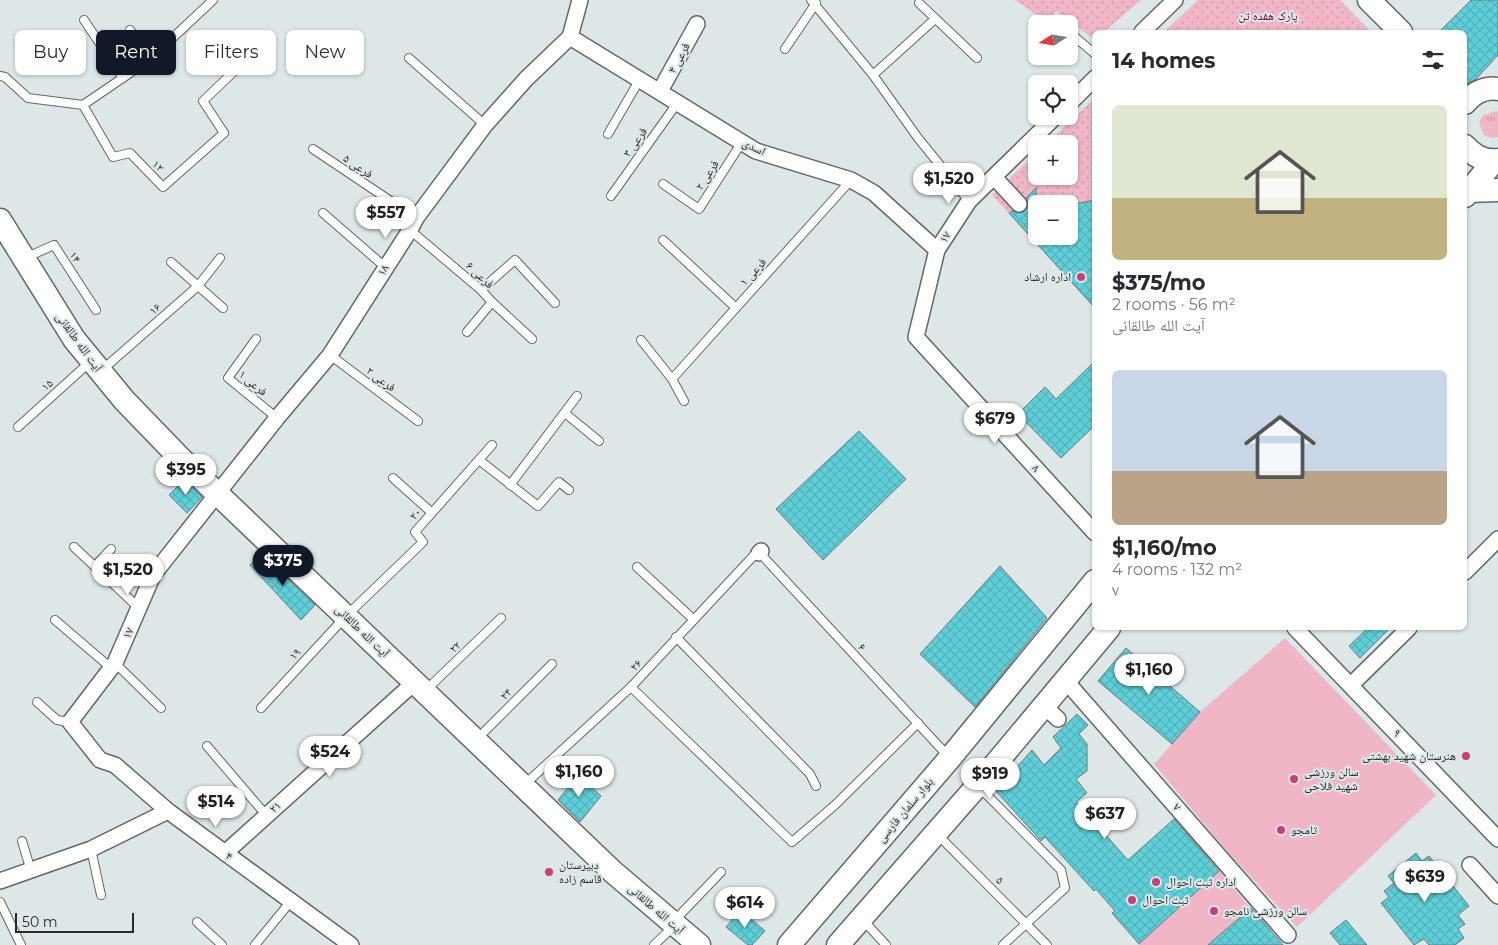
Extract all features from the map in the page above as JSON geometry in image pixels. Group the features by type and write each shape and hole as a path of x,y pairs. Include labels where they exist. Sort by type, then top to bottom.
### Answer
{"main road":[{"path":"1369,0 1399,30"},
{"path":"1467,99 1484,90 1498,89"},
{"path":"1467,148 1474,155 1496,160 1467,193"},
{"path":"1467,193 1498,190"},
{"name":"آیت الله طالقانی","path":"5,233 24,259 74,339 124,400 212,493 294,571 346,616 524,786 545,818 613,872 699,945"},
{"name":"بلوار سلمان فارسی","path":"790,945 950,758 1010,678 1092,584"},
{"path":"838,945 977,786 1051,712 1065,680 1107,630"}],"street":[{"path":"570,37 580,0"},
{"path":"1144,30 1175,0"},
{"name":"فرعی ۴","path":"660,91 697,24"},
{"name":"اسدی","path":"570,37 756,150 851,180 874,193 937,250"},
{"name":"۱۸","path":"212,493 330,355 413,224 485,125 526,79 570,37"},
{"path":"1078,95 1092,81"},
{"name":"۱۷","path":"916,337 937,250 969,201 1047,125"},
{"path":"994,177 1019,204"},
{"name":"۸","path":"916,337 1092,530"},
{"path":"975,424 986,414"},
{"name":"۱۷","path":"70,722 113,666 153,575 212,493"},
{"path":"1467,570 1498,539"},
{"name":"۹","path":"1297,630 1498,838"},
{"path":"1351,685 1407,630"},
{"name":"۷","path":"1065,680 1200,842 1221,852 1254,904 1288,935"},
{"name":"۲۱","path":"225,853 266,815 420,687"},
{"name":"۴","path":"70,722 100,760 115,765 168,811 351,945"},
{"path":"0,881 91,849 168,811"},
{"path":"1470,866 1498,896"}],"lane":[{"path":"176,35 213,0"},
{"path":"785,49 814,2 873,75 918,138 969,201"},
{"path":"919,3 977,58"},
{"path":"84,20 123,78"},
{"path":"873,75 935,20"},
{"path":"1078,40 1092,51"},
{"path":"409,58 485,125"},
{"path":"0,76 5,77 28,98 83,106 127,75"},
{"name":"۱۲","path":"83,106 113,157 130,153 164,187 224,133 203,101 230,75"},
{"path":"608,134 640,79"},
{"name":"فرعی ۳","path":"611,196 678,102"},
{"name":"فرعی ۲","path":"663,184 699,209 742,142"},
{"name":"فرعی ۵","path":"314,149 413,224"},
{"name":"فرعی ۱","path":"672,379 851,180"},
{"path":"323,213 385,267"},
{"name":"فرعی ۶","path":"413,224 492,302 532,338"},
{"path":"663,240 736,308"},
{"name":"۱۴","path":"24,259 54,245 96,310"},
{"name":"۱۶","path":"96,366 198,286 220,258"},
{"path":"481,290 515,260 555,302"},
{"path":"171,262 223,308"},
{"path":"467,332 492,302"},
{"name":"فرعی ۱","path":"256,339 228,378 277,418"},
{"path":"641,340 672,379 684,401"},
{"name":"فرعی ۲","path":"330,355 418,422"},
{"name":"۱۵","path":"18,427 96,366"},
{"path":"510,485 566,414 577,396"},
{"path":"566,414 599,440"},
{"name":"۲۰","path":"346,616 423,542 415,532 492,445"},
{"path":"479,460 538,506 559,482 569,490"},
{"path":"393,478 431,512"},
{"path":"74,547 139,608"},
{"path":"95,566 112,549"},
{"name":"۲۶","path":"524,786 631,687 693,618 760,552"},
{"name":"۶","path":"760,552 950,758"},
{"path":"637,567 693,618"},
{"name":"۱۹","path":"261,708 346,616"},
{"name":"۲۲","path":"420,687 501,618"},
{"path":"55,620 113,666 161,708"},
{"path":"676,637 810,774 816,786"},
{"name":"۲۴","path":"476,740 552,664"},
{"path":"631,687 792,842 835,804 918,723"},
{"path":"37,702 57,720 70,722"},
{"path":"207,746 266,815"},
{"path":"977,786 1061,870 1065,888 1004,945"},
{"name":"۵","path":"935,832 1048,945"},
{"path":"22,841 31,870"},
{"path":"91,849 101,894"},
{"path":"654,945 722,872"},
{"path":"0,902 21,945"},
{"path":"255,945 291,902"},
{"path":"861,918 886,945"},
{"path":"197,922 222,945"}],"green space":[{"path":"1015,0 1141,0 1106,30 1092,30 1092,38 1078,27 1078,15 1061,15 1056,11 1053,15 1037,15"},
{"name":"پارک هفده تن","path":"1198,0 1340,0 1369,30 1166,30"},
{"path":"1092,101 1092,305 1038,245 1078,245 1078,195 1028,195 1028,234 992,195 1028,161 1028,185 1078,185 1078,135 1056,135 1066,125 1078,125 1078,114"},
{"path":"1498,112 1498,137 1492,138 1484,135 1479,123 1483,115"},
{"name":"سالن ورزشی شهید فلاحی","path":"1285,638 1436,795 1297,927 1225,849 1154,764 1200,712"},
{"name":"سالن ورزشی نامجو","path":"1219,871 1280,942 1277,945 1138,945"}],"building":[{"path":"1471,0 1498,0 1498,55 1476,79 1467,84 1467,30 1441,30"},
{"path":"1036,188 1036,195 1029,195"},
{"path":"1092,201 1092,305 1038,245 1078,245 1078,203"},
{"path":"1028,202 1028,234 1009,213 1012,211 1021,213 1026,210"},
{"path":"1092,364 1092,428 1061,458 1018,414 1045,387 1056,399"},
{"path":"859,431 906,479 823,560 776,509"},
{"path":"184,480 202,497 187,513 169,495"},
{"path":"262,554 315,605 301,620 250,565"},
{"path":"1000,566 1047,618 975,707 920,654"},
{"path":"1366,630 1388,630 1360,658 1349,646"},
{"path":"1126,648 1200,712 1172,744 1098,681"},
{"path":"1077,714 1088,725 1079,734 1087,744 1087,771 1076,779 1087,793 1076,802 1128,860 1174,819 1219,871 1139,944 1112,913 1115,911 1096,889 1094,891 1045,837 1041,841 996,791 1032,750 1044,765 1061,748 1053,737"},
{"path":"578,775 601,796 580,822 558,800"},
{"path":"1416,853 1422,861 1429,856 1469,906 1458,915 1465,924 1458,929 1464,938 1455,945 1429,945 1424,939 1414,945 1381,903 1389,897 1384,891 1394,883 1388,876"},
{"path":"1251,908 1283,945 1208,945"},
{"path":"741,910 765,931 752,945 748,945 726,927"},
{"path":"1346,920 1367,945 1340,945 1330,933"}],"place":[{"name":"اداره ارشاد","path":"1081,277"},
{"name":"هنرستان شهید بهشتی","path":"1466,756"},
{"name":"سالن ورزشی شهید فلاحی","path":"1294,779"},
{"name":"تامجو","path":"1281,830"},
{"name":"دبیرستان قاسم زاده","path":"549,872"},
{"name":"اداره ثبت احوال","path":"1156,882"},
{"name":"ثبت احوال","path":"1132,900"},
{"name":"سالن ورزشی نامجو","path":"1214,911"}]}
